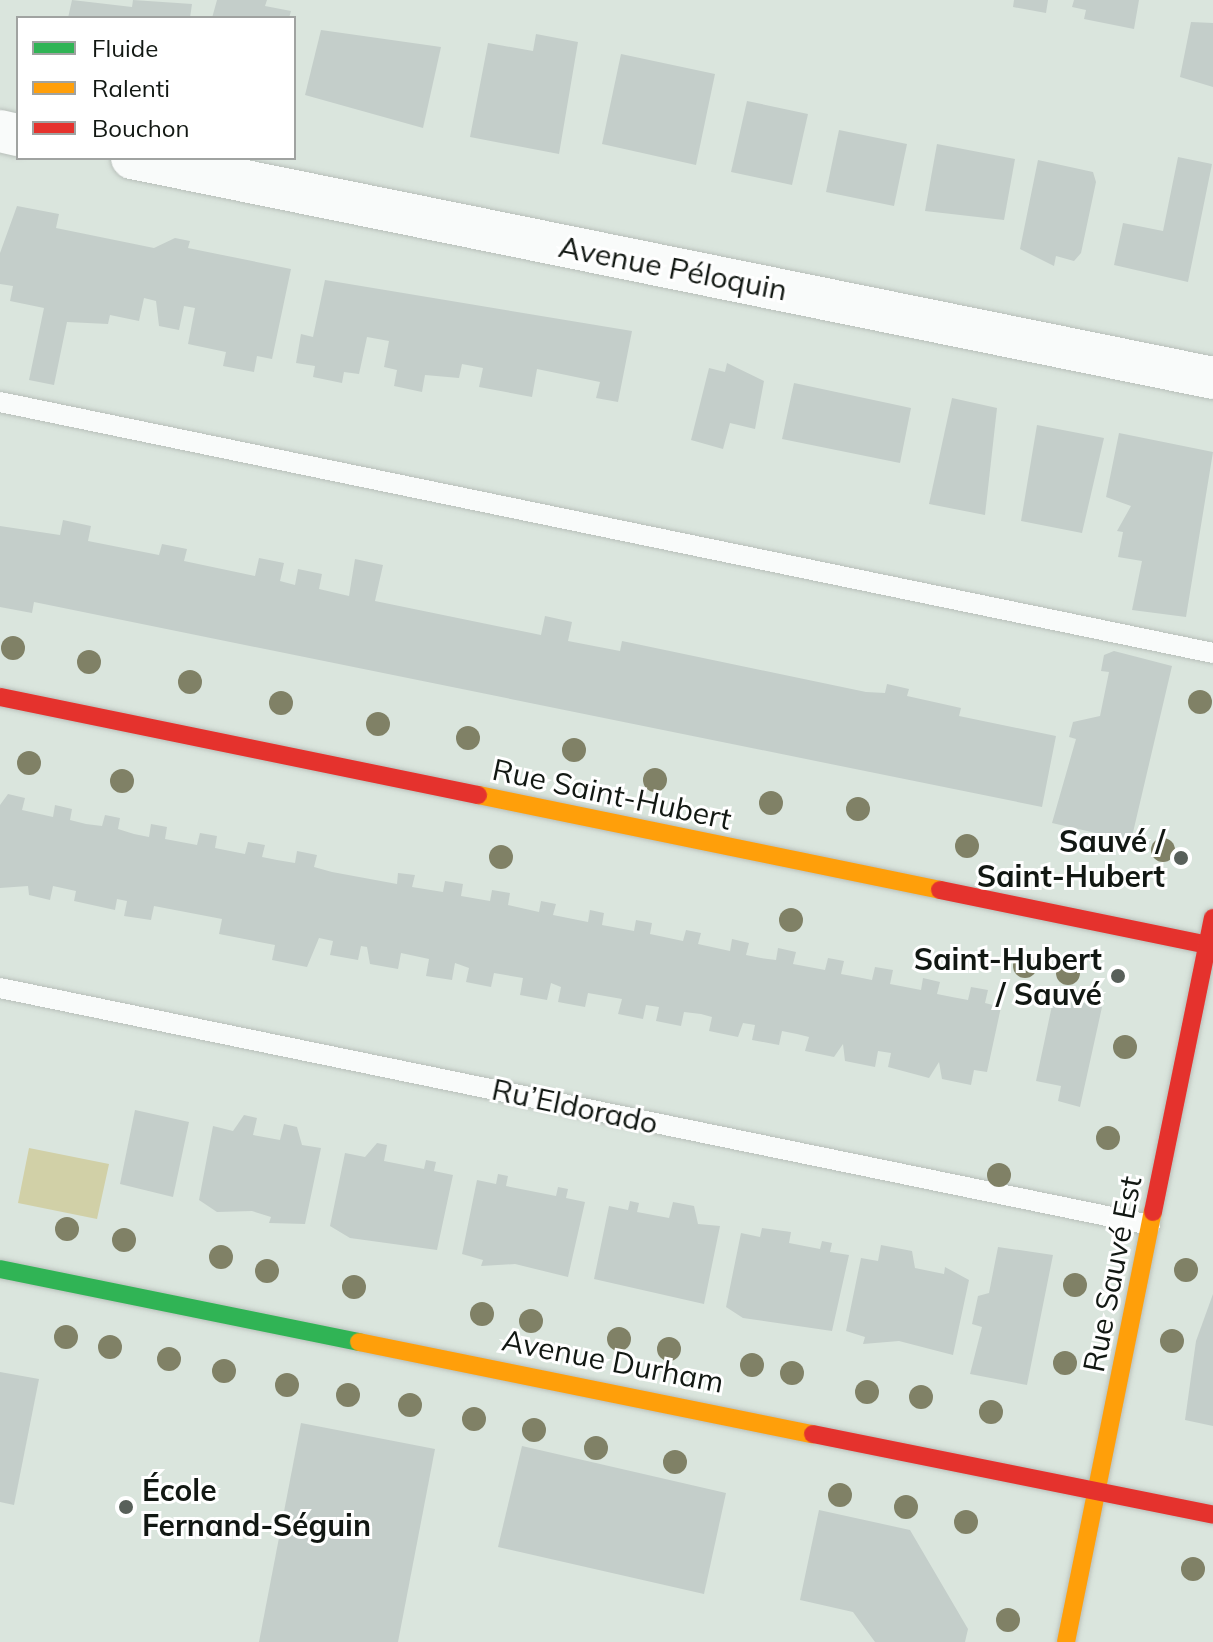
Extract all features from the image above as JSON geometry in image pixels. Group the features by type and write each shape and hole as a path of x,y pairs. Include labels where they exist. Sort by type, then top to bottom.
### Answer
{"main road":[{"name":"Rue Saint-Hubert","path":"0,697 1210,945"},
{"name":"Rue Sauvé Est","path":"1066,1642 1210,945 1213,918"},
{"name":"Avenue Durham","path":"0,1269 1213,1515"}],"street":[{"name":"Avenue Péloquin","path":"142,160 1213,378"}],"lane":[{"path":"0,402 1213,653"},
{"name":"Ru’Eldorado","path":"0,988 1150,1225"}],"green space":[{"path":"29,1148 109,1164 97,1219 18,1203"}],"building":[{"path":"72,0 132,7 133,0 192,4 190,16 68,16"},
{"path":"217,0 267,0 265,6 291,11 290,16 213,16"},
{"path":"1014,0 1048,0 1046,13 1013,7"},
{"path":"1074,0 1139,0 1134,29 1084,19 1086,10 1072,7"},
{"path":"1191,22 1213,23 1213,87 1180,77"},
{"path":"321,30 441,47 423,128 305,95"},
{"path":"536,34 578,42 559,154 470,137 488,43 533,51"},
{"path":"621,54 715,74 696,165 602,144"},
{"path":"747,101 808,114 792,185 731,172"},
{"path":"839,130 907,144 894,206 826,192"},
{"path":"937,144 1015,159 1004,220 925,211"},
{"path":"1178,157 1212,164 1188,282 1114,265 1123,223 1163,231"},
{"path":"1038,160 1093,172 1096,182 1081,253 1074,261 1056,256 1054,266 1020,249"},
{"path":"17,206 59,214 56,228 154,248 175,238 190,241 188,248 291,269 272,359 257,356 254,372 223,366 226,352 188,344 195,308 184,306 179,330 159,326 156,301 144,298 139,321 110,315 108,324 67,322 54,385 29,380 44,308 10,301 13,286 0,284 0,253"},
{"path":"325,280 632,331 618,402 596,398 600,382 537,369 532,397 479,387 483,368 462,364 459,378 425,375 422,392 394,386 397,370 384,367 389,341 367,337 359,374 344,372 342,383 313,377 315,366 296,363 301,334 313,337"},
{"path":"727,363 764,381 755,429 730,423 723,449 691,440 709,368 725,372"},
{"path":"794,383 911,408 900,463 782,439"},
{"path":"952,398 997,408 985,515 929,504"},
{"path":"1037,425 1104,438 1082,533 1021,521"},
{"path":"1119,433 1213,452 1186,617 1132,610 1142,561 1118,557 1123,532 1117,531 1131,506 1106,497"},
{"path":"63,520 91,526 88,541 159,555 162,544 187,549 184,561 255,576 259,558 284,563 280,581 295,585 298,569 322,574 319,589 349,596 355,559 383,565 375,601 541,635 545,616 572,622 568,641 620,651 622,641 866,692 885,693 887,684 909,689 907,696 961,708 959,716 1056,736 1042,807 34,602 32,613 0,607 0,526 60,535"},
{"path":"1114,651 1172,666 1131,841 1052,823 1076,739 1069,737 1073,722 1100,716 1109,672 1101,671 1104,655"},
{"path":"8,794 25,798 22,810 53,817 55,805 72,809 70,820 102,826 105,815 120,818 118,829 149,837 151,824 167,827 165,839 197,845 200,833 217,836 215,848 245,854 248,842 265,845 262,857 277,860 295,863 297,851 317,855 314,867 332,872 397,884 398,873 415,875 412,887 443,892 445,881 463,884 461,896 490,901 492,890 510,893 508,905 539,912 541,901 556,904 553,915 588,922 590,910 604,913 602,925 634,931 636,920 652,923 650,934 683,941 686,930 701,933 698,944 730,951 732,939 749,943 746,955 776,960 778,948 796,952 793,964 825,970 828,958 844,961 841,974 872,980 875,967 893,970 890,984 921,990 923,978 940,982 937,994 968,1000 971,987 988,990 985,1003 1001,1007 987,1072 974,1070 971,1085 942,1079 939,1062 929,1078 888,1067 891,1053 878,1051 875,1067 845,1061 843,1044 834,1057 805,1051 809,1037 797,1034 782,1031 779,1045 752,1040 755,1025 743,1023 738,1037 709,1031 712,1017 701,1014 684,1012 681,1026 656,1021 659,1007 646,1005 643,1019 618,1014 622,999 588,993 585,1007 558,1002 561,987 551,983 547,1000 520,995 523,978 494,973 491,987 466,982 469,968 455,963 452,980 426,976 429,959 401,953 398,969 370,964 367,947 361,946 358,960 330,955 333,941 319,938 307,967 272,960 275,945 219,934 222,919 154,906 151,920 124,916 127,901 117,899 115,910 74,901 76,891 53,886 50,900 29,895 28,886 0,888 0,805"},
{"path":"1054,996 1102,1007 1080,1107 1058,1101 1061,1086 1036,1081"},
{"path":"135,1110 189,1122 173,1197 120,1184"},
{"path":"244,1115 257,1118 253,1135 280,1140 284,1124 297,1127 302,1145 321,1148 305,1224 269,1223 271,1217 252,1211 217,1212 199,1200 213,1126 233,1131"},
{"path":"377,1143 387,1145 384,1161 424,1169 426,1160 436,1162 434,1171 453,1175 437,1250 350,1238 330,1226 345,1153 365,1157"},
{"path":"498,1174 508,1176 506,1186 556,1196 558,1187 568,1189 566,1198 585,1202 568,1277 515,1264 481,1266 483,1260 462,1254 477,1180 496,1184"},
{"path":"630,1201 639,1203 637,1212 669,1218 673,1202 694,1206 698,1224 720,1226 704,1304 594,1279 609,1206 628,1210"},
{"path":"762,1228 791,1232 789,1243 820,1249 822,1241 832,1243 830,1252 849,1255 832,1331 743,1318 726,1307 741,1233 760,1237"},
{"path":"881,1245 912,1251 915,1268 944,1274 945,1267 969,1280 953,1355 899,1341 863,1344 865,1337 846,1331 861,1258 878,1261"},
{"path":"998,1247 1053,1255 1027,1385 970,1374 982,1327 972,1324 978,1296 989,1293"},
{"path":"1213,1294 1213,1426 1185,1420 1196,1341"},
{"path":"0,1372 39,1379 14,1505 0,1502"},
{"path":"301,1423 435,1449 398,1642 259,1642"},
{"path":"522,1446 726,1493 704,1594 498,1547"},
{"path":"819,1510 910,1530 968,1629 965,1642 875,1642 853,1612 800,1600"}],"traffic: fast":[{"path":"0,1269 359,1342"}],"traffic: slow":[{"path":"478,795 940,890"},
{"path":"1066,1642 1153,1212"},
{"path":"359,1342 813,1434"}],"traffic: jam":[{"path":"0,697 478,795"},
{"path":"940,890 1213,946"},
{"path":"1153,1212 1213,918"},
{"path":"813,1434 1213,1515"}],"place":[{"name":"Sauvé / Saint-Hubert","path":"1181,858"},
{"name":"Saint-Hubert / Sauvé","path":"1118,976"},
{"name":"École Fernand-Séguin","path":"126,1507"}]}
